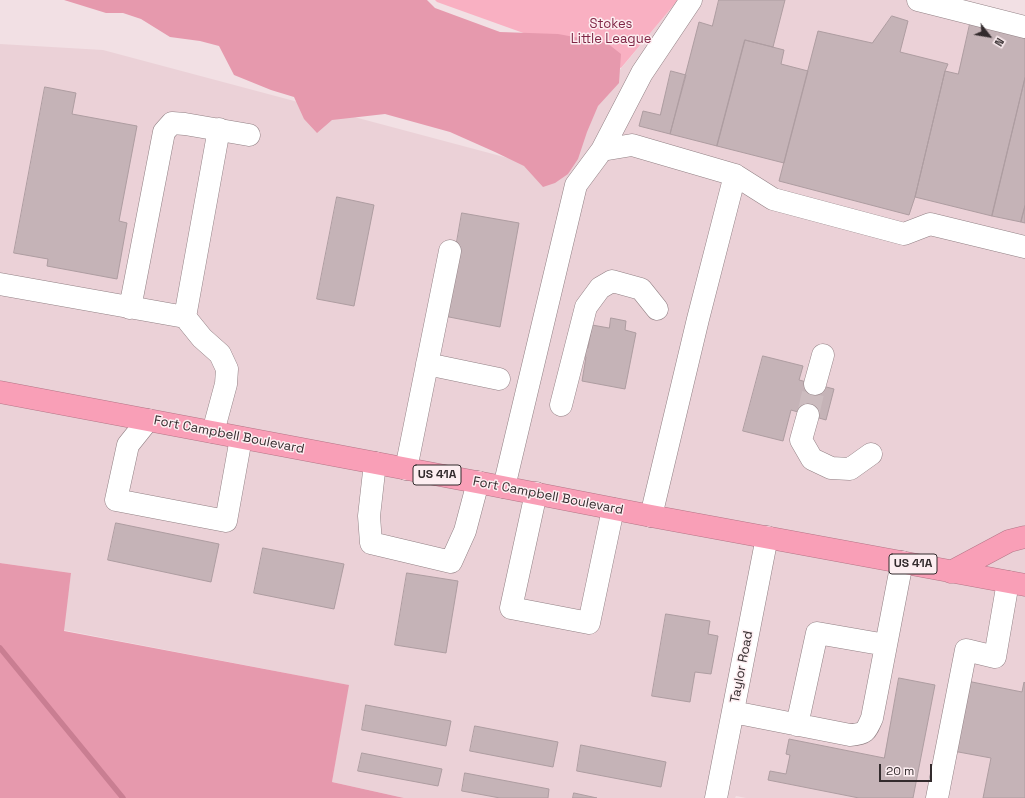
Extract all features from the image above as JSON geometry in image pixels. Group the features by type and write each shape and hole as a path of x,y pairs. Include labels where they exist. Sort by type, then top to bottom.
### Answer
{"highway":[{"name":"Fort Campbell Boulevard","path":"0,392 536,493 613,509 767,536 951,572 1016,583"},
{"path":"951,572 1009,541 1025,537"}],"street":[{"path":"504,487 576,185 602,150 642,73 691,0"},
{"path":"918,0 1025,27"},
{"path":"130,308 164,132 172,123 219,129 249,135"},
{"path":"185,317 219,129"},
{"path":"602,150 632,145 735,175 773,199 904,234 930,224 1025,247"},
{"path":"651,516 735,175"},
{"path":"406,469 450,250"},
{"path":"561,405 586,308 600,288 612,281 641,289 657,309"},
{"path":"0,284 185,317 202,338 220,354 227,369 226,384 213,432"},
{"path":"815,384 823,354"},
{"path":"427,364 499,379"},
{"path":"808,415 801,440 812,459 831,468 850,469 871,454"},
{"path":"148,420 128,445 116,500 226,521 242,438"},
{"path":"375,463 369,516 371,543 451,562 465,531 478,482"},
{"path":"536,493 511,608 589,623 613,509"},
{"name":"Taylor Road","path":"716,798 767,536"},
{"path":"733,712 850,735 861,734 867,729 872,718 902,562"},
{"path":"937,798 966,650 995,657 1016,583"},
{"path":"797,725 817,633 886,645"}],"shaded area":[{"path":"64,0 427,0 435,8 500,32 558,34 607,43 621,54 619,83 598,106 578,159 568,174 555,183 543,187 524,166 495,152 450,132 385,114 332,120 317,133 304,119 294,97 271,90 234,75 219,46 200,41 170,37 141,19 123,13 106,13"},
{"path":"678,0 953,0 1025,19 1025,798 746,798 736,796 735,798 404,798 332,782 348,685 63,630 71,573 0,563 0,44 103,50 568,174 584,113"},
{"path":"0,563 71,573 64,631 349,685 332,782 404,798 0,798"}],"green space":[{"name":"Stokes Little League","path":"435,0 678,0 621,68"}],"building":[{"path":"719,0 785,0 773,47 745,40 717,146 670,134 699,22 712,26"},
{"path":"892,16 908,21 900,52 948,64 945,71 915,197 909,215 779,181 818,31 872,43"},
{"path":"970,24 1025,36 1025,78 992,216 915,197 945,71 958,74"},
{"path":"745,40 784,50 781,64 808,71 784,163 717,146"},
{"path":"671,71 686,75 670,134 639,126 643,111 660,115"},
{"path":"1025,78 1025,206 1021,222 992,216"},
{"path":"45,87 76,93 72,114 137,126 119,221 127,223 117,279 47,266 48,259 14,253"},
{"path":"337,197 374,205 354,306 317,299"},
{"path":"1025,206 1025,223 1021,222"},
{"path":"462,213 519,223 500,327 444,316"},
{"path":"611,318 626,321 625,330 636,333 625,389 582,381 586,357 581,356 583,347 588,348 592,325 609,328"},
{"path":"763,356 803,366 799,380 834,389 826,420 791,410 783,441 743,431"},
{"path":"116,523 219,544 211,582 108,560"},
{"path":"263,548 344,564 334,609 254,593"},
{"path":"407,573 458,581 446,653 395,645"},
{"path":"666,614 710,621 708,634 718,636 711,674 695,672 690,702 652,696"},
{"path":"899,678 935,685 913,798 859,798 768,780 770,771 786,774 790,755 786,754 789,739 884,758"},
{"path":"967,681 1022,692 1024,682 1025,683 1025,798 983,798 991,758 953,751"},
{"path":"366,705 451,721 446,746 362,730"},
{"path":"475,726 558,742 553,767 470,751"},
{"path":"581,745 666,762 661,787 577,771"},
{"path":"362,753 442,769 438,786 358,771"},
{"path":"465,773 549,789 548,798 500,798 462,791"},
{"path":"574,793 597,798 573,798"}],"waterway":[{"path":"0,648 123,798"}],"tunnel":[{"path":"808,415 815,384"}]}
